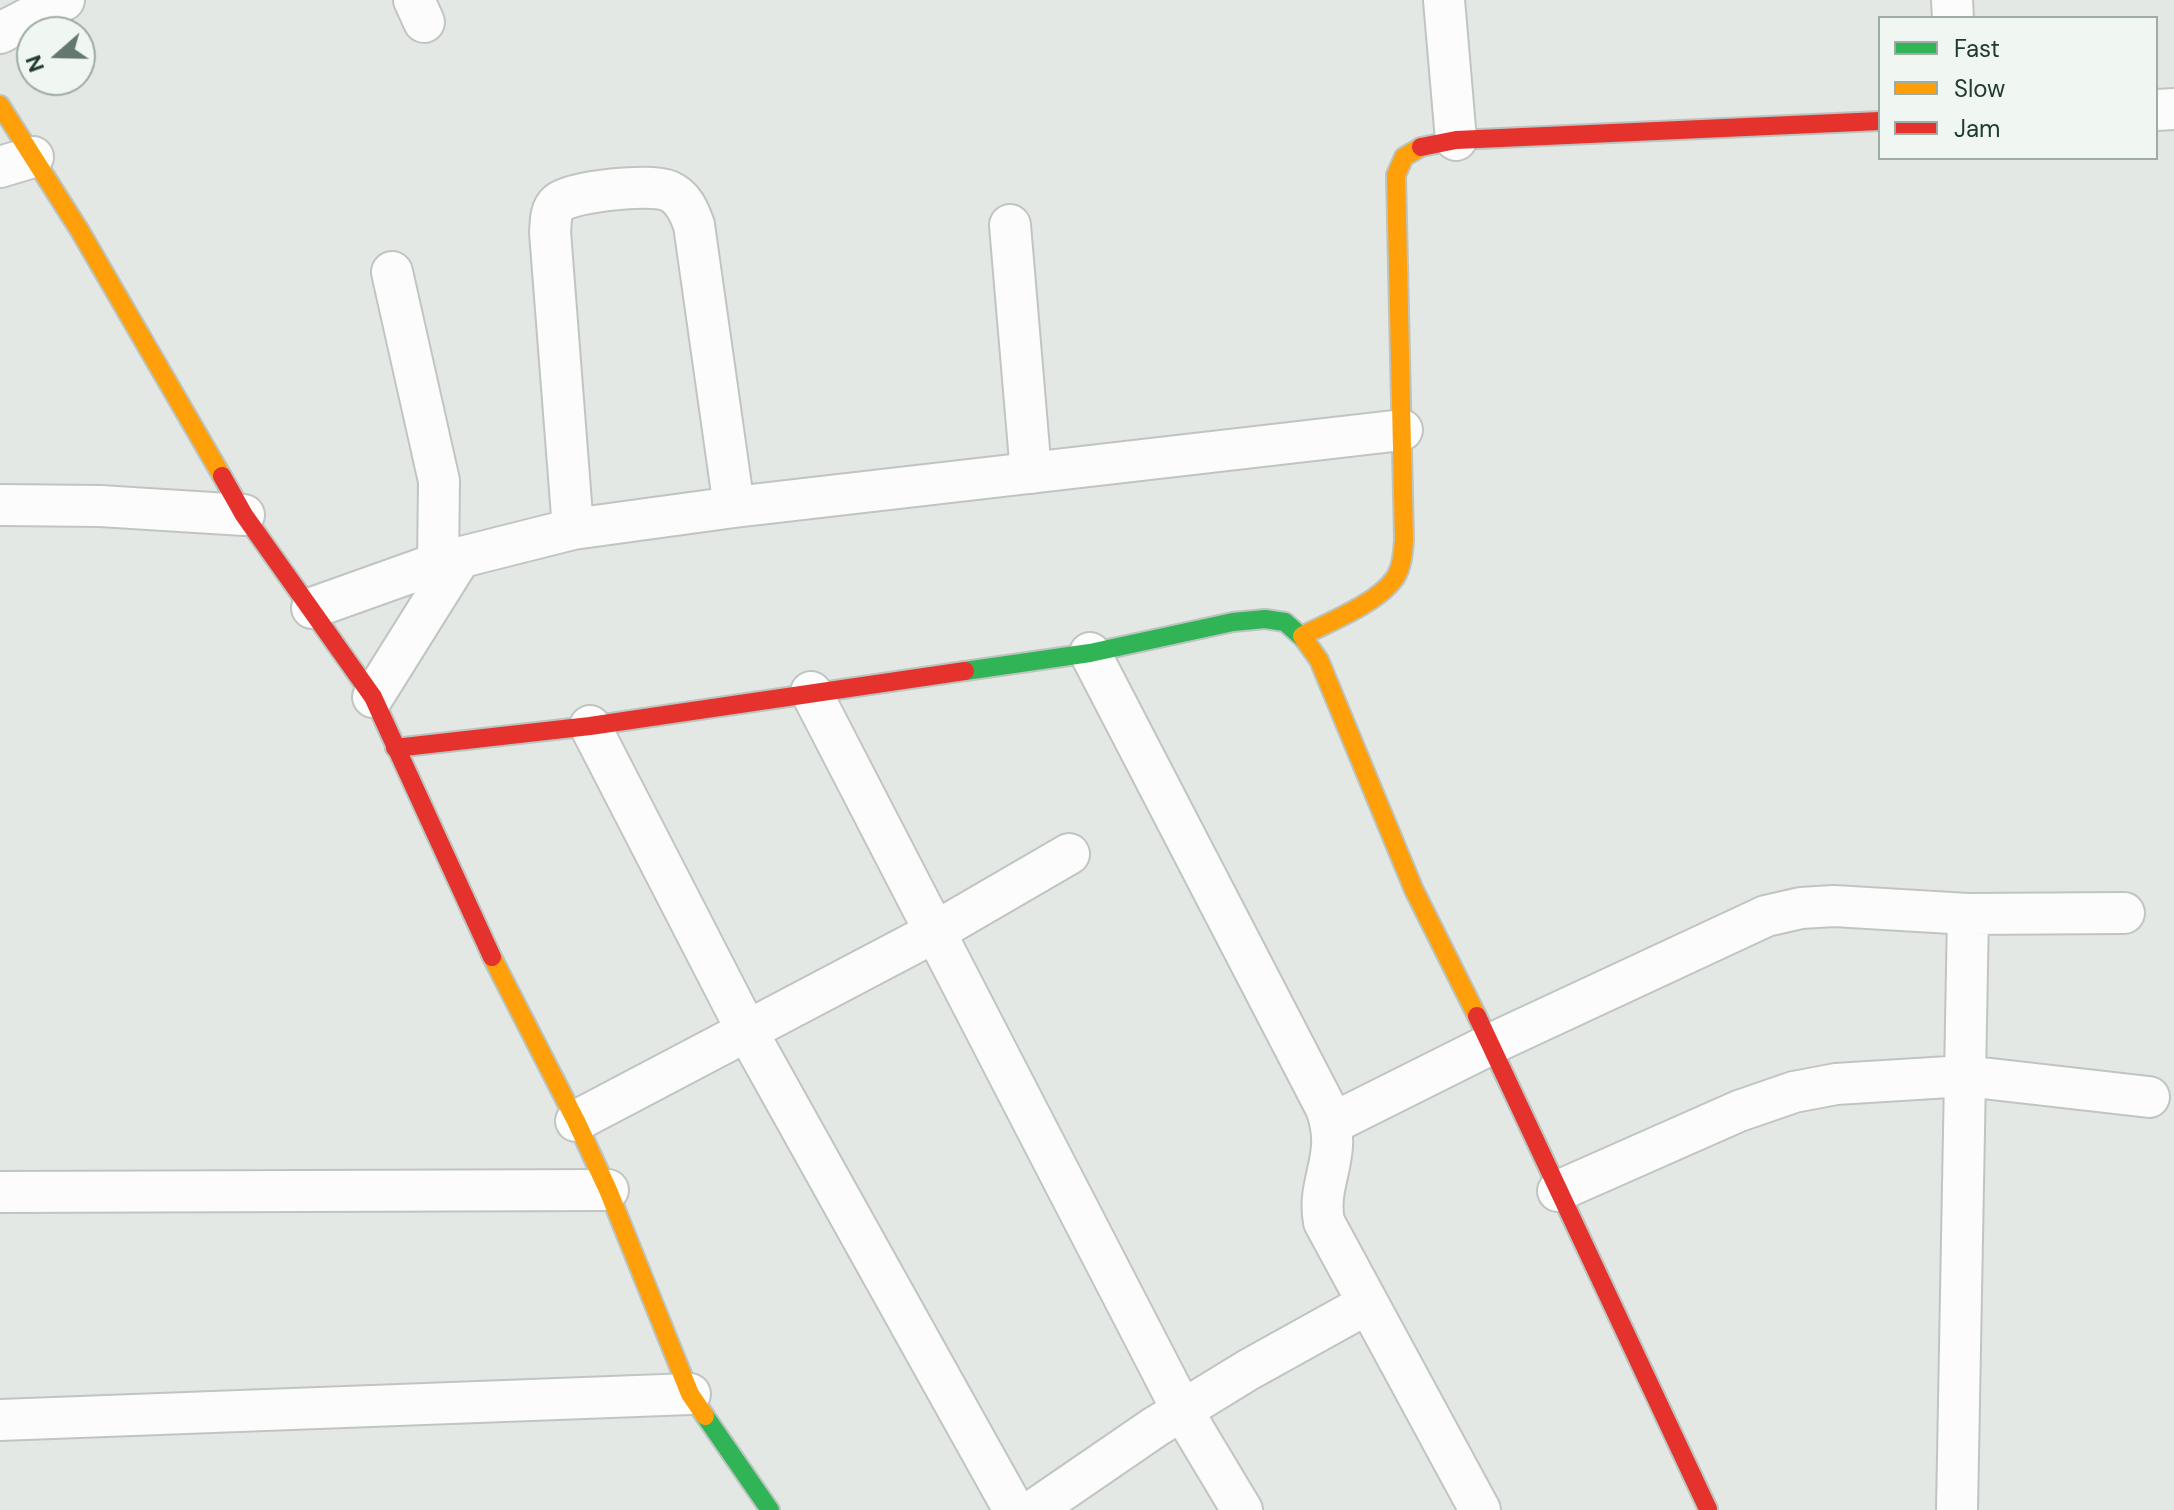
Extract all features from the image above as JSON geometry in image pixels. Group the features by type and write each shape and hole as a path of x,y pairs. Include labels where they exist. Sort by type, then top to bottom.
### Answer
{"street":[{"path":"0,33 64,0"},
{"path":"1444,0 1456,140"},
{"path":"0,105 17,162 80,231 244,515 373,697 503,981 608,1190 690,1394 770,1510"},
{"path":"1302,636 1381,593 1393,581 1402,564 1397,164 1402,157 1415,148 1456,140 1878,121"},
{"path":"573,529 550,232 555,205 566,198 584,194 655,187 669,191 688,210 694,225 734,507"},
{"path":"1010,225 1031,473"},
{"path":"373,697 449,560 437,466 392,272"},
{"path":"312,608 449,560 573,529 734,507 1402,430"},
{"path":"0,505 100,506 244,515"},
{"path":"395,748 590,726 1090,653 1233,622 1265,619 1285,622 1302,636 1319,660 1414,890 1491,1044 1708,1509"},
{"path":"1090,653 1312,1079 1331,1124 1333,1151 1323,1201 1324,1222 1480,1510"},
{"path":"811,692 1182,1410 1242,1510"},
{"path":"590,726 748,1033 1014,1510"},
{"path":"576,1121 933,933 1069,854"},
{"path":"1331,1124 1491,1044 1766,916 1801,908 1834,906 1968,914 2124,913"},
{"path":"1957,1510 1968,914"},
{"path":"1558,1191 1739,1111 1794,1092 1836,1084 1965,1076 2149,1097"},
{"path":"0,1192 608,1190"},
{"path":"1034,1510 1182,1410 1367,1304"},
{"path":"0,1420 690,1394"}],"traffic: fast":[{"path":"965,671 1090,653 1233,622 1265,619 1285,622 1304,639"},
{"path":"705,1416 770,1510"}],"traffic: slow":[{"path":"0,105 80,231 222,476"},
{"path":"1302,636 1377,596 1395,578 1401,565 1404,540 1396,175 1404,157 1421,147"},
{"path":"1304,639 1319,660 1414,890 1477,1016"},
{"path":"492,957 576,1121 608,1190 690,1394 705,1416"}],"traffic: jam":[{"path":"1421,147 1456,140 1878,121"},
{"path":"222,476 244,515 373,697 492,957"},
{"path":"395,748 590,726 965,671"},
{"path":"1477,1016 1708,1509"}]}
